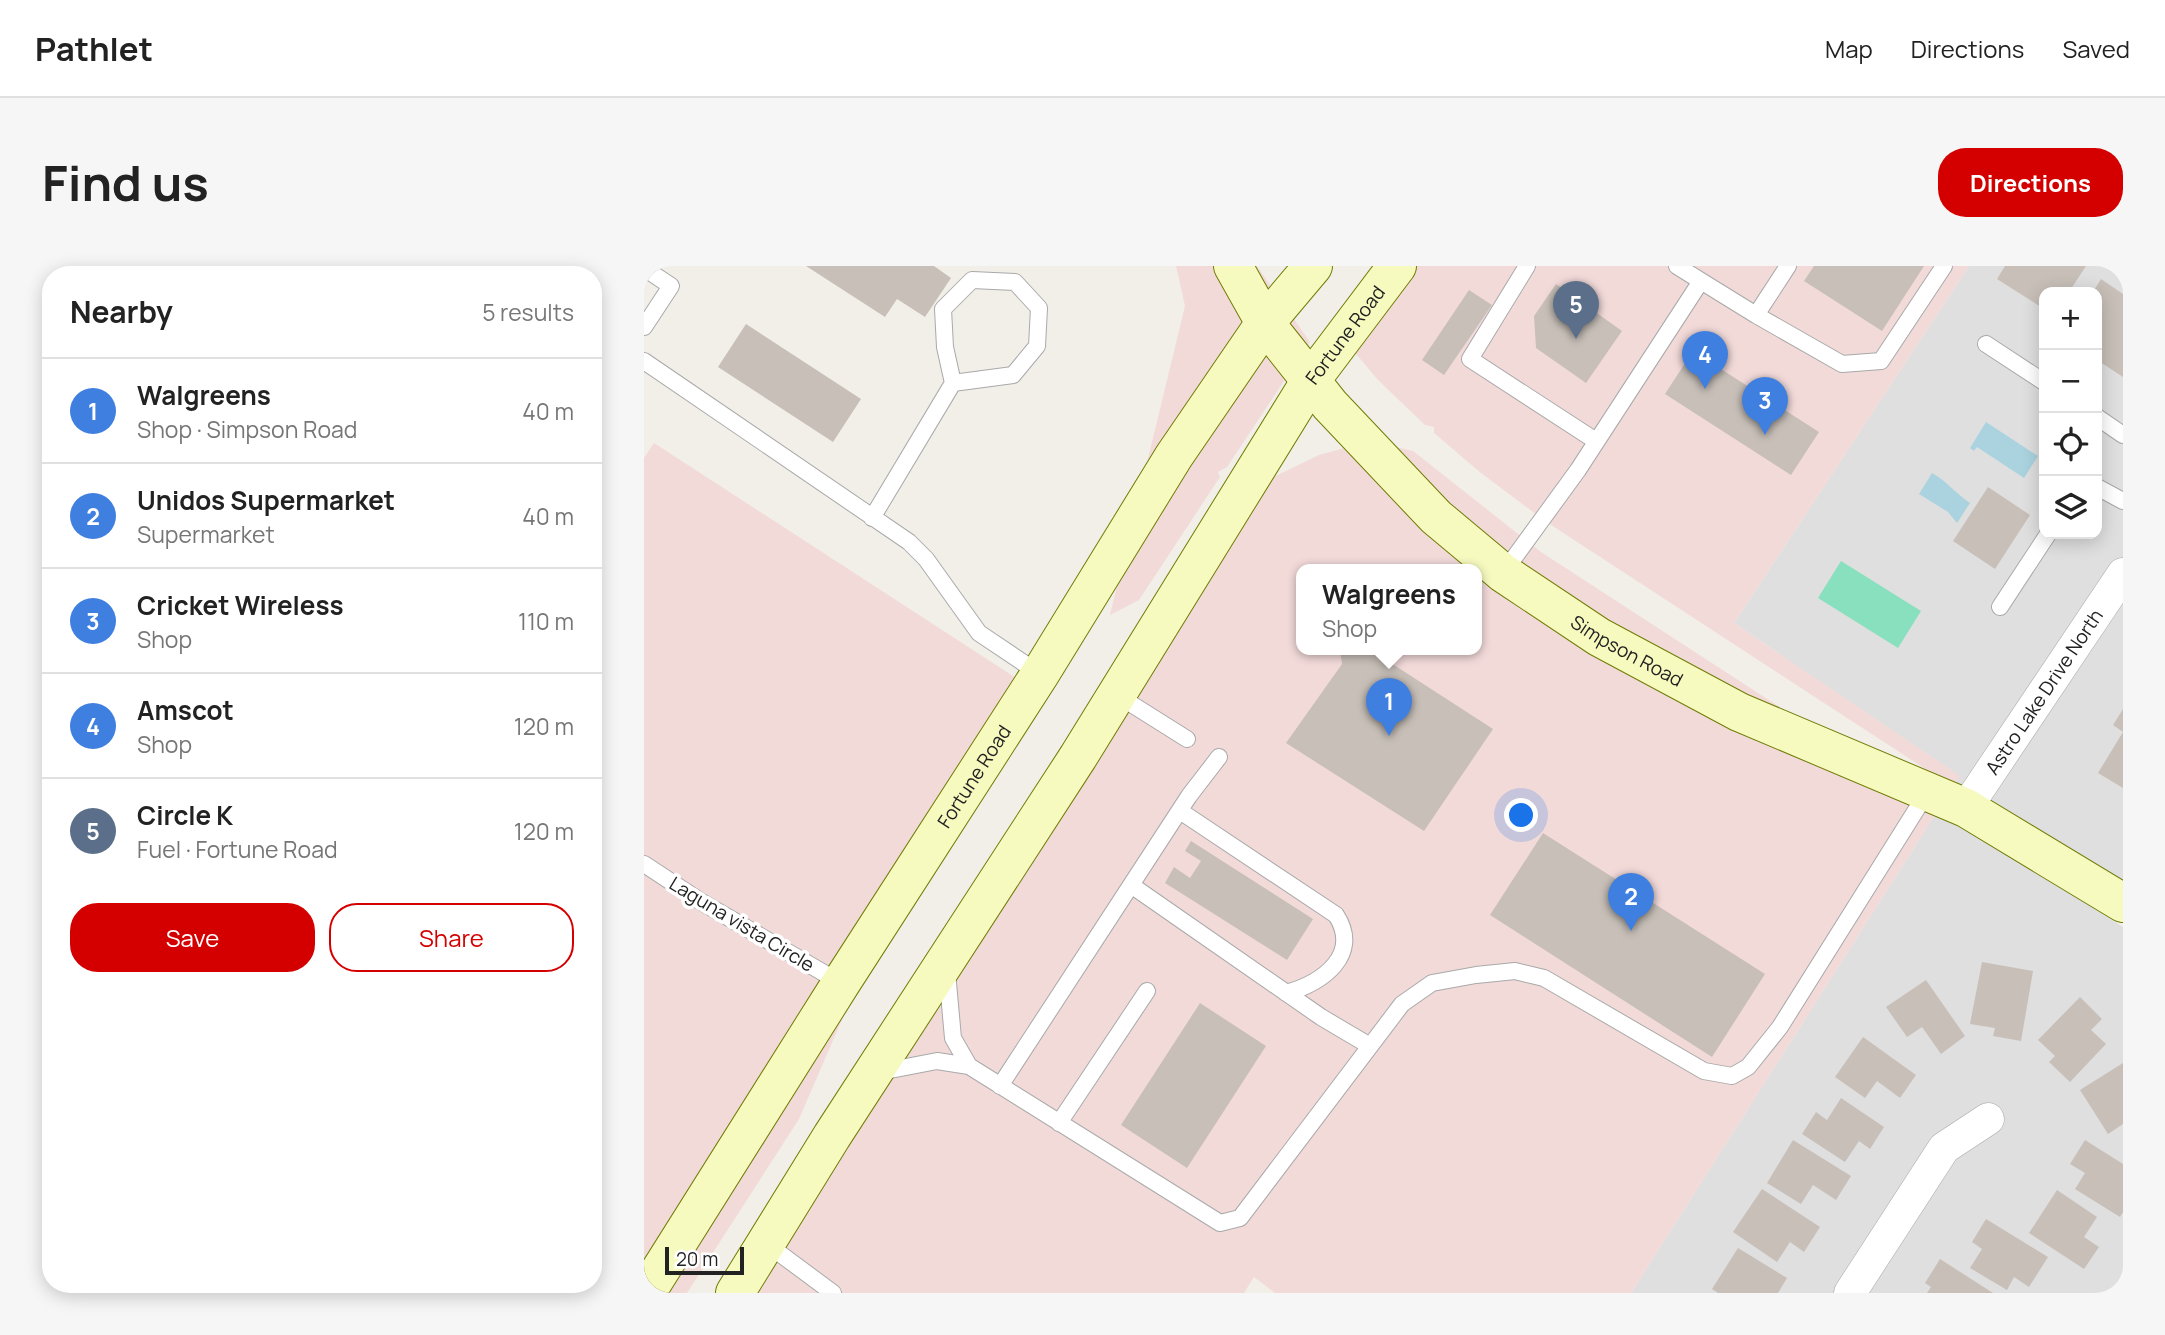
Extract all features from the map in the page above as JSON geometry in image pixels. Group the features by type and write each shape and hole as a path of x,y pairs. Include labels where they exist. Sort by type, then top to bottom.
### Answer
{"main road":[{"name":"Simpson Road","path":"1233,266 1265,323 1374,454 1436,517 1503,573 1599,637 1739,712 1966,808 2123,904"},
{"name":"Fortune Road","path":"646,1293 1040,674 1174,456 1265,323 1313,266"},
{"name":"Fortune Road","path":"735,1293 872,1073 1117,695 1311,380 1397,266"}],"street":[{"name":"Astro Lake Drive North","path":"1966,808 2123,574"},
{"path":"1850,1293 1944,1148 1988,1119"}],"lane":[{"path":"1527,266 1470,359 1596,441"},
{"path":"1677,266 1842,364 1881,361 1944,266"},
{"path":"1756,315 1788,266"},
{"path":"644,268 671,286 644,327"},
{"path":"872,518 953,383 945,347 943,309 972,280 1015,282 1039,308 1037,346 1013,375 953,383"},
{"path":"1503,573 1596,441 1700,281"},
{"path":"1986,344 2039,379"},
{"path":"644,361 909,542 926,559 979,633 1040,674"},
{"path":"2102,420 2123,435"},
{"path":"2102,490 2123,501"},
{"path":"2000,607 2045,539"},
{"path":"1117,695 1187,739"},
{"path":"1000,1086 1180,811 1219,757"},
{"path":"872,1073 937,1061 969,1066 1220,1223 1240,1218 1402,1004 1432,983 1515,971 1544,978 1704,1071 1732,1076 1748,1067 1780,1027 1928,791"},
{"path":"1180,811 1336,915 1345,928 1344,944 1329,972 1310,986 1286,993"},
{"name":"Laguna vista Circle","path":"644,864 700,901 841,983"},
{"path":"1131,885 1286,993 1370,1046"},
{"path":"946,962 953,1038 969,1066"},
{"path":"1059,1123 1147,991"},
{"path":"767,1244 833,1293"}],"shaded area":[{"path":"1176,266 1257,266 1310,342 1227,467 1218,472 1220,477 1139,600 1110,615 1185,306"},
{"path":"1399,266 1969,266 1734,623 1960,776 1953,787 1545,521 1481,473 1434,433 1434,427 1425,425 1378,380 1347,343"},
{"path":"1969,266 2123,266 2123,895 1953,787 1959,776 1734,623"},
{"path":"654,443 1033,689 882,927 799,1119 687,1293 644,1293 644,458"},
{"path":"1379,443 1413,451 1541,552 1938,810 1631,1293 1275,1293 1254,1277 1244,1293 723,1293 1249,489 1319,455 1352,446"},
{"path":"1938,810 2123,927 2123,1293 1631,1293"}],"green space":[{"path":"1841,561 1921,611 1898,648 1818,598"}],"water":[{"path":"1986,422 2038,456 2024,478 1977,447 1974,451 1970,448"},
{"path":"1932,473 1970,503 1957,523 1948,512 1919,494"}],"building":[{"path":"806,266 934,266 951,278 925,317 897,299 885,317"},
{"path":"1814,266 1924,266 1882,331 1804,281"},
{"path":"2005,266 2086,266 2072,287 2039,287 2039,306 1997,279"},
{"path":"2101,279 2123,294 2123,377 2102,363 2102,287 2096,287"},
{"path":"1556,284 1622,331 1586,383 1536,348 1534,316"},
{"path":"1469,290 1492,305 1444,375 1422,360"},
{"path":"746,324 861,399 833,442 718,367"},
{"path":"1693,351 1819,432 1791,475 1665,394"},
{"path":"1988,487 2030,515 1995,569 1953,541"},
{"path":"1341,655 1379,655 1493,729 1424,831 1286,743 1342,664"},
{"path":"2123,709 2123,732 2113,725"},
{"path":"2123,732 2123,788 2098,773"},
{"path":"1543,833 1765,974 1712,1057 1490,915"},
{"path":"1191,841 1313,919 1287,960 1165,883 1174,867 1190,878 1201,861 1185,851"},
{"path":"1982,962 2033,971 2021,1041 1993,1036 1995,1028 1970,1024"},
{"path":"1926,980 1965,1036 1941,1054 1922,1027 1907,1037 1886,1007"},
{"path":"2080,997 2102,1019 2091,1030 2106,1044 2070,1082 2049,1062 2055,1056 2038,1040"},
{"path":"1200,1003 1266,1046 1187,1168 1121,1125"},
{"path":"1863,1037 1916,1075 1900,1098 1877,1081 1865,1098 1835,1077"},
{"path":"2123,1063 2123,1124 2108,1134 2080,1090"},
{"path":"1841,1098 1884,1127 1870,1149 1859,1141 1845,1162 1802,1134 1816,1112 1827,1120"},
{"path":"1793,1140 1851,1176 1836,1200 1813,1185 1801,1204 1767,1183"},
{"path":"2085,1140 2123,1164 2123,1212 2120,1217 2075,1189 2085,1173 2070,1164"},
{"path":"1762,1189 1820,1227 1804,1252 1790,1242 1777,1262 1733,1232"},
{"path":"2057,1190 2097,1217 2084,1237 2099,1247 2084,1269 2029,1233"},
{"path":"1986,1219 2048,1257 2029,1287 2014,1277 2007,1290 1970,1268 1982,1249 1972,1242"},
{"path":"1738,1248 1787,1278 1778,1293 1718,1293 1712,1289"},
{"path":"1940,1259 1993,1293 1927,1293 1931,1287 1925,1283"}],"place":[{"name":"Circle K","path":"1576,339"},
{"name":"Amscot","path":"1705,389"},
{"name":"Cricket Wireless","path":"1765,435"},
{"name":"Walgreens","path":"1389,736"},
{"name":"Unidos Supermarket","path":"1631,931"}]}
